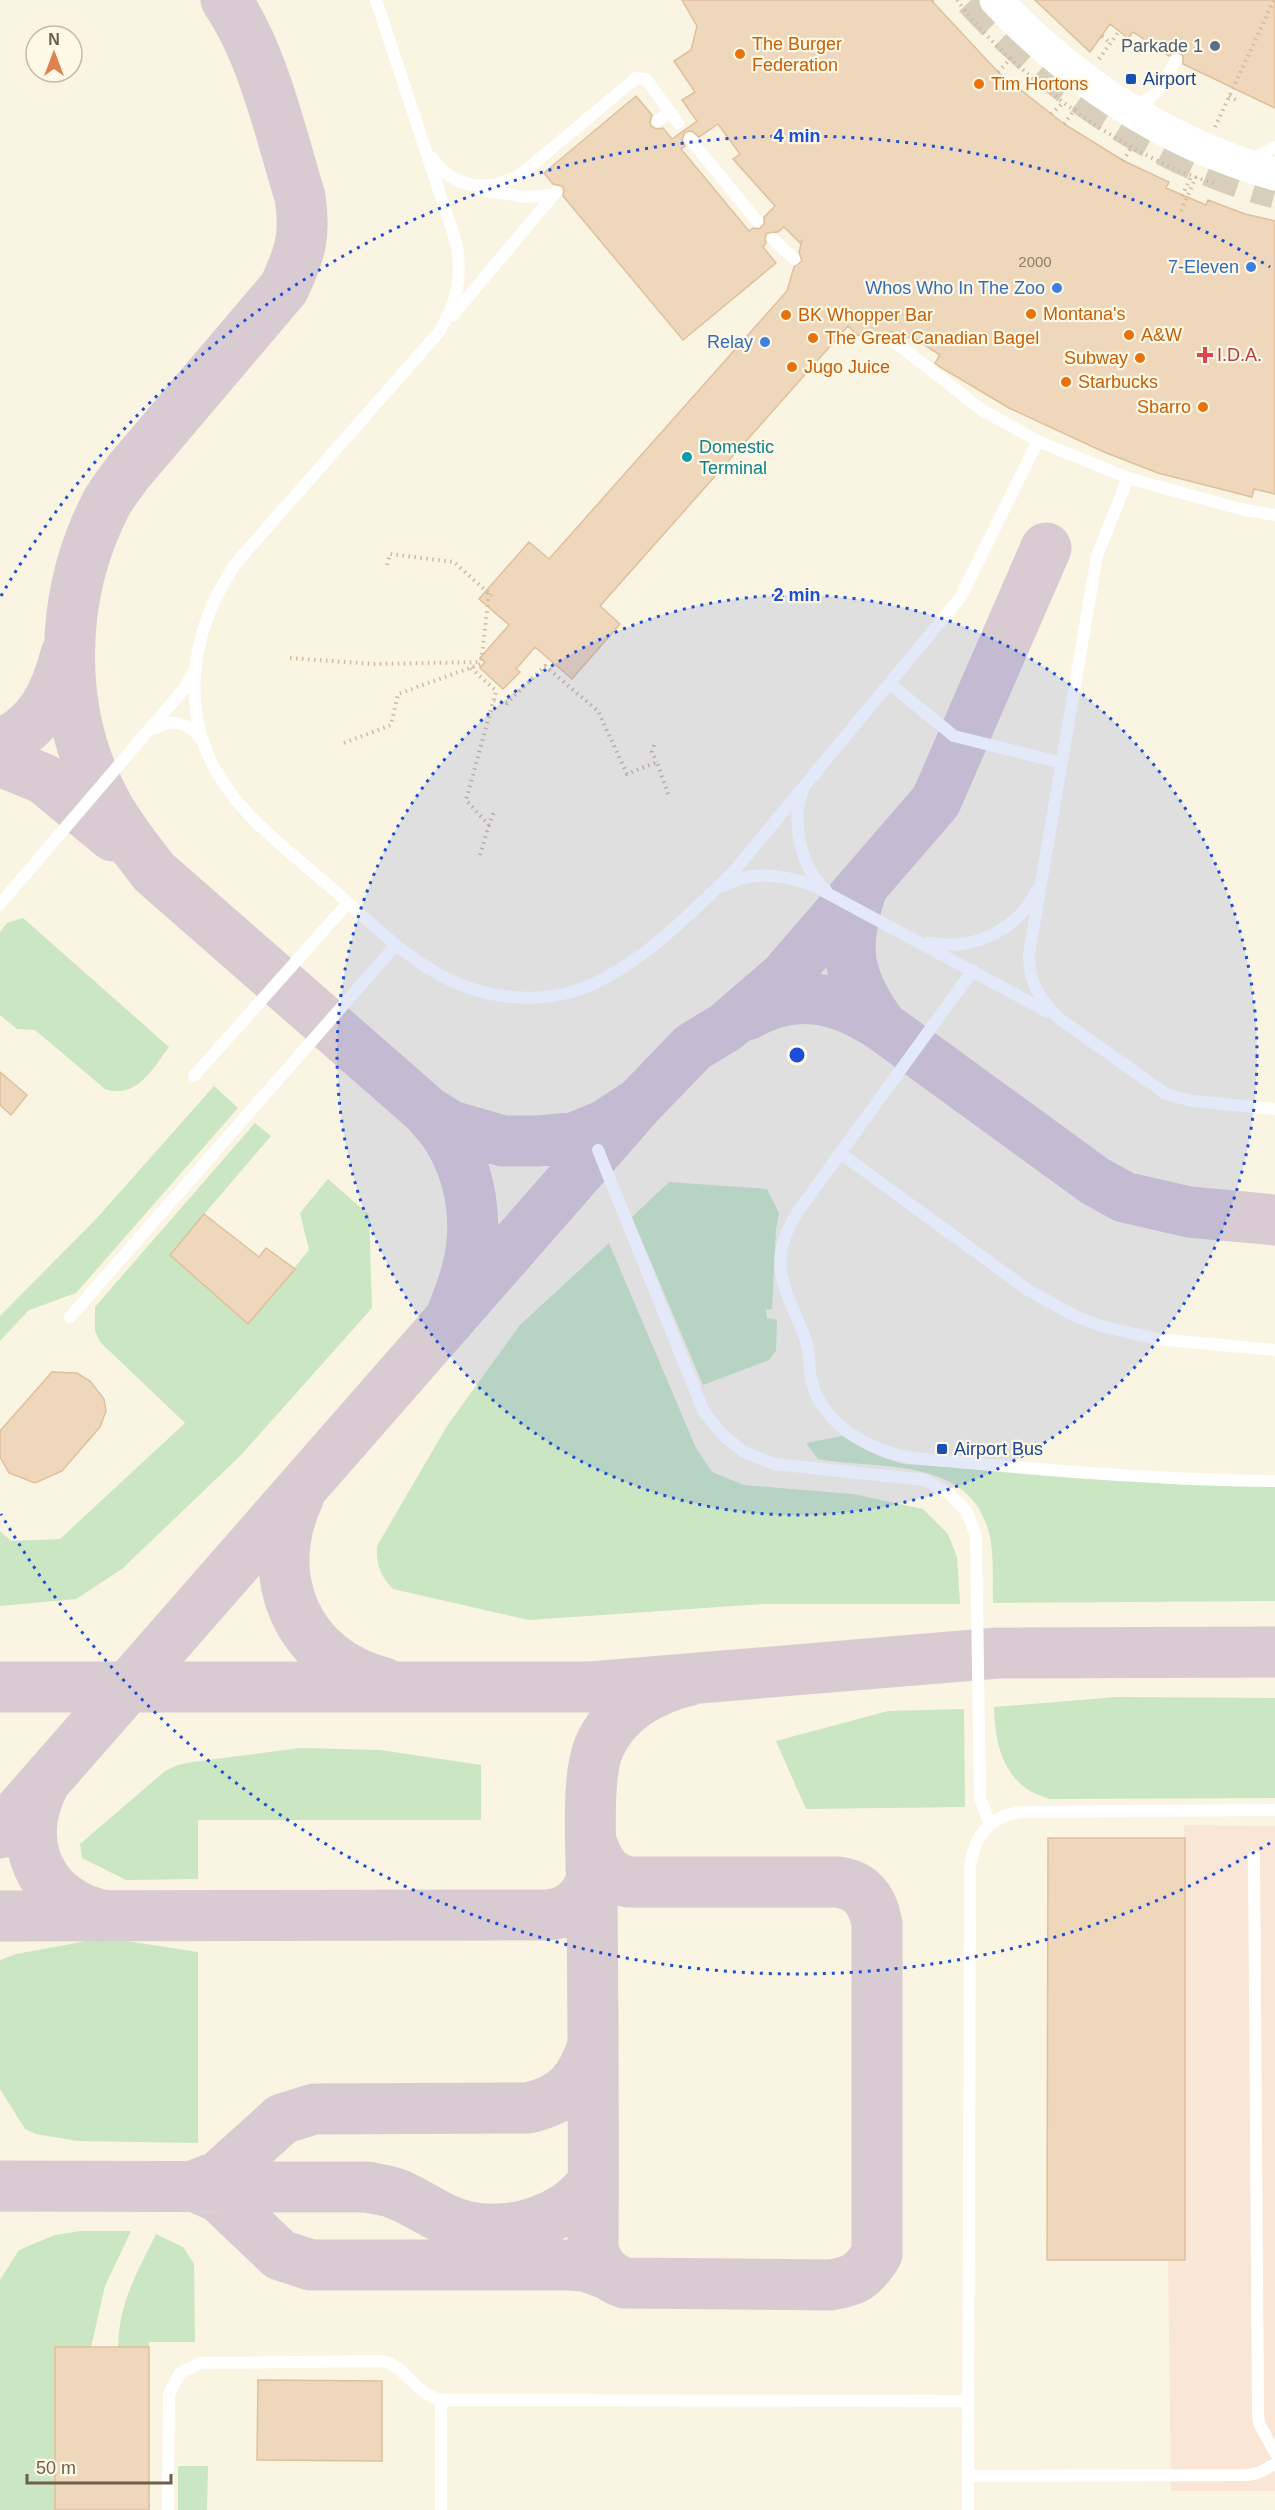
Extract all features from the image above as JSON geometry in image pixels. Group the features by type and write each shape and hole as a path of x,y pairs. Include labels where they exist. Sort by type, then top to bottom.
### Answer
{"main road":[{"path":"996,0 1027,33 1064,65 1098,100 1244,164 1275,174"}],"lane":[{"path":"376,0 456,242 460,270 456,300 439,332"},
{"path":"1098,100 1142,103 1155,95 1176,60"},
{"path":"465,184 496,184 516,178 636,78 645,79 678,123"},
{"path":"658,121 670,111"},
{"path":"690,140 758,221"},
{"path":"1244,164 1275,147"},
{"path":"0,904 184,690 191,676 201,633 216,595 237,562 439,332 553,194 526,197 507,195 465,184 444,173 427,151"},
{"path":"773,238 794,259"},
{"path":"891,339 982,410 1038,441 1128,478 1240,509 1275,515"},
{"path":"143,737 164,723 181,723 193,729 223,782 246,811 348,903 424,967 484,993 522,998 561,994 598,982 625,967 708,897 734,871 960,598 1038,441"},
{"path":"1060,1019 1045,1006 1036,993 1029,968 1029,954 1097,556 1128,478"},
{"path":"196,658 194,678 196,708 205,747"},
{"path":"890,684 954,736 1062,763"},
{"path":"808,780 799,803 801,842 804,854 816,878 830,893"},
{"path":"708,897 740,878 767,875 795,879 830,893 1060,1019 1166,1094 1192,1101 1275,1109"},
{"path":"914,939 931,944 958,945 993,935 1020,915 1041,881"},
{"path":"194,1076 348,903"},
{"path":"70,1317 396,945"},
{"path":"974,970 791,1221 782,1242 779,1261 782,1279 809,1347 813,1385 824,1408 846,1431 880,1450 913,1458 1153,1478 1275,1481"},
{"path":"598,1150 704,1412 724,1436 744,1452 774,1464 925,1480 950,1494 967,1512 976,1536 980,1798 990,1824"},
{"path":"840,1153 1028,1290 1077,1317 1101,1326 1157,1339 1275,1350"},
{"path":"968,2510 970,1867 973,1850 980,1834 990,1824 1004,1816 1020,1812 1275,1810"},
{"path":"1254,1856 1258,2414 1259,2423 1275,2453"},
{"path":"168,2510 170,2394 180,2373 190,2366 211,2362 383,2361 397,2367 425,2394 441,2400 968,2401"},
{"path":"441,2400 441,2510"},
{"path":"968,2476 1248,2475 1258,2474 1275,2464"}],"path":[{"path":"1210,136 1274,0"},
{"path":"1097,62 1120,30"},
{"path":"1102,36 1111,43"},
{"path":"998,72 1019,49"},
{"path":"1229,96 1236,99"},
{"path":"1064,124 1098,100"},
{"path":"1051,114 1064,102"},
{"path":"1213,129 1222,132"},
{"path":"1124,161 1132,146"},
{"path":"1182,196 1197,166"},
{"path":"1181,211 1196,176"},
{"path":"344,742 391,725 398,694 481,664 479,662 490,594 454,562 390,554 387,565"},
{"path":"290,658 374,664 479,662"},
{"path":"494,700 507,703 545,666 598,711 627,774 657,762"},
{"path":"471,668 496,691 466,800 489,825"},
{"path":"654,745 652,752 668,794"},
{"path":"480,855 495,809"}],"shaded area":[{"path":"1184,1825 1275,1826 1275,2491 1171,2491 1168,2260"}],"green space":[{"path":"23,918 169,1047 150,1072 135,1086 116,1091 105,1089 35,1030 17,1029 0,1015 0,932 7,923"},
{"path":"214,1086 238,1108 76,1293 29,1310 0,1341 0,1316 97,1218"},
{"path":"255,1123 271,1136 170,1254 249,1323 309,1250 300,1213 328,1179 369,1215 372,1308 241,1455 122,1569 76,1599 0,1606 0,1531 11,1541 60,1539 185,1423 100,1342 95,1331 95,1307"},
{"path":"669,1182 767,1189 779,1213 776,1229 772,1309 766,1310 767,1318 777,1320 776,1351 769,1360 703,1385 632,1217"},
{"path":"609,1243 696,1448 712,1472 744,1485 853,1494 923,1509 948,1534 957,1557 960,1604 763,1604 529,1620 393,1589 380,1569 377,1546 447,1426 520,1325"},
{"path":"842,1436 872,1453 905,1464 1187,1485 1275,1486 1275,1601 993,1603 990,1538 977,1505 961,1489 941,1478 893,1467 818,1459 806,1443"},
{"path":"1117,1697 1275,1698 1275,1798 1049,1799 1027,1789 1005,1763 998,1741 994,1707"},
{"path":"964,1709 965,1807 806,1809 776,1741 888,1711"},
{"path":"300,1748 380,1750 481,1765 481,1820 198,1820 198,1879 126,1880 82,1858 80,1844 165,1771 193,1762"},
{"path":"87,1941 126,1941 198,1952 198,2143 77,2141 36,2134 25,2129 0,2089 0,1960 16,1954"},
{"path":"80,2231 131,2231 105,2286 91,2347 55,2347 55,2510 0,2510 0,2280 19,2250 55,2235"},
{"path":"156,2234 183,2247 194,2264 195,2342 149,2342 149,2347 118,2347 125,2302"},
{"path":"178,2466 208,2466 207,2510 178,2510"}],"building":[{"path":"682,0 931,0 998,72 1064,124 1124,161 1169,182 1166,188 1206,205 1208,200 1245,214 1275,221 1275,494 1254,489 1252,497 1158,473 1104,452 1009,408 940,367 935,363 940,355 914,338 902,337 892,331 883,336 857,335 848,326 600,606 620,624 572,679 535,647 516,669 520,672 503,689 480,668 485,662 480,658 509,625 479,599 529,542 549,559 787,291 794,267 802,261 799,252 802,241 800,243 784,227 778,232 767,233 763,247 776,263 683,340 563,196 562,186 553,184 544,173 636,96 652,115 651,126 656,129 663,128 672,139 697,121 682,100 695,92 674,61 691,50 697,26","holes":["718,124 740,154 733,159 775,206 764,217 764,224 759,229 753,228 749,231 681,149 685,146 682,140 685,132 692,131 699,137"]},
{"name":"Parkade 1","path":"1035,0 1275,0 1275,108 1183,64 1183,56 1180,53 1172,53 1169,56 1133,32 1128,38 1110,24 1090,52"},
{"path":"0,1072 27,1095 11,1115 0,1105"},
{"path":"204,1214 259,1257 266,1248 295,1269 248,1324 170,1255"},
{"path":"52,1372 77,1373 90,1381 104,1399 106,1411 100,1427 62,1471 35,1483 9,1473 0,1457 0,1431"},
{"path":"1048,1838 1185,1838 1185,2260 1047,2260"},
{"path":"55,2347 149,2347 149,2510 55,2510"},
{"path":"258,2380 382,2381 382,2461 257,2460"}],"taxiway":[{"path":"226,0 239,21 261,69 300,197 302,234 298,254 284,288 128,472 107,502 91,538 79,576 72,615 70,654 72,693 79,732 90,769 112,814 154,872 427,1111 443,1129 462,1167 473,1219 471,1253 450,1319"},
{"path":"427,1111 451,1126 503,1141 538,1141 576,1137 605,1125 639,1103 693,1047 726,1027 785,976 936,801 1046,548"},
{"path":"0,744 26,729 36,719 51,695 66,654"},
{"path":"0,761 44,779 113,836"},
{"path":"862,888 852,927 851,960 861,992 882,1026"},
{"path":"747,1015 765,1006 799,999 833,1002 849,1008 882,1026 1095,1181 1124,1197 1189,1212 1275,1220"},
{"path":"0,1833 639,1103"},
{"path":"299,1496 288,1526 284,1556 286,1585 295,1611 309,1635 329,1656 354,1672 384,1683"},
{"path":"0,1687 591,1687 998,1653 1275,1652"},
{"path":"591,1841 604,1868 614,1877 629,1882 836,1882 845,1883 859,1890 869,1901 877,1924 877,2254 858,2276 846,2282 830,2285 625,2283 613,2278 605,2271 593,2251 590,1822 595,1761 606,1733 626,1711 651,1694 694,1679"},
{"path":"45,1782 36,1804 32,1826 33,1847 38,1866 49,1883 64,1898 83,1909 106,1916"},
{"path":"0,1916 547,1915 569,1909 584,1895 592,1881"},
{"path":"193,2186 219,2176 282,2119 314,2109 528,2108 541,2104 563,2094 571,2087 583,2069 593,2045"},
{"path":"0,2186 367,2187 400,2195 458,2224 473,2228 505,2229 552,2216 570,2206 593,2184"},
{"path":"193,2186 219,2197 280,2255 311,2265 569,2265 585,2266 607,2274"}],"tunnel":[{"path":"971,0 1037,63 1072,92 1110,118 1148,141 1189,161 1275,192"}],"place":[{"name":"Parkade 1","path":"1215,46"},
{"name":"The Burger Federation","path":"740,54"},
{"name":"Airport","path":"1131,79"},
{"name":"Tim Hortons","path":"979,84"},
{"name":"7-Eleven","path":"1251,267"},
{"name":"Whos Who In The Zoo","path":"1057,288"},
{"name":"Montana's","path":"1031,314"},
{"name":"BK Whopper Bar","path":"786,315"},
{"name":"A&W","path":"1129,335"},
{"name":"The Great Canadian Bagel","path":"813,338"},
{"name":"Relay","path":"765,342"},
{"name":"I.D.A.","path":"1205,355"},
{"name":"Subway","path":"1140,358"},
{"name":"Jugo Juice","path":"792,367"},
{"name":"Starbucks","path":"1066,382"},
{"name":"Sbarro","path":"1203,407"},
{"name":"Domestic Terminal","path":"687,457"},
{"name":"Airport Bus","path":"942,1449"}]}
